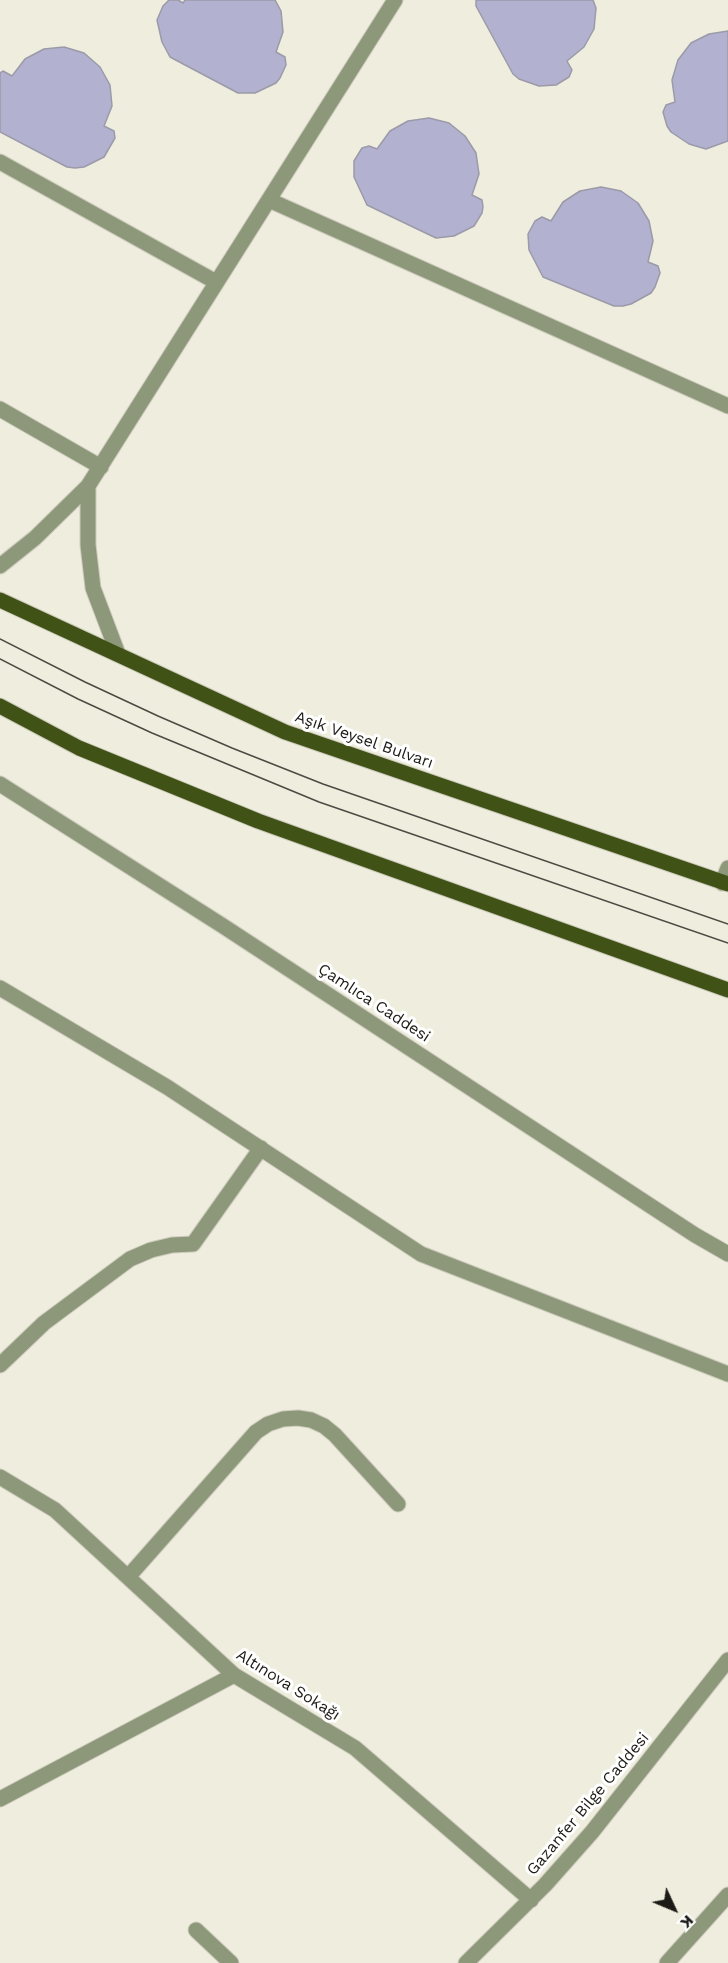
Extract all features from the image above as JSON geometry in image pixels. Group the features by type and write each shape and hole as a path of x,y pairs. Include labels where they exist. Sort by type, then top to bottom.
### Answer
{"main road":[{"name":"Aşık Veysel Bulvarı","path":"0,600 285,732 725,883"},
{"path":"0,706 79,748 258,821 728,990"}],"street":[{"path":"0,566 35,538 88,486 395,0"},
{"path":"0,162 216,282"},
{"path":"268,200 728,405"},
{"path":"0,409 101,466"},
{"path":"88,486 88,545 93,588 118,654"},
{"name":"Çamlıca Caddesi","path":"0,784 223,926 695,1236 728,1254"},
{"path":"725,883 728,868"},
{"path":"0,988 167,1087 422,1254 728,1374"},
{"path":"0,1365 51,1317 130,1260 161,1248 193,1244 261,1148"},
{"path":"128,1578 256,1432 268,1424 283,1419 311,1420 324,1426 398,1504"},
{"name":"Altınova Sokağı","path":"0,1477 55,1510 234,1675 355,1748 531,1900"},
{"name":"Gazanfer Bilge Caddesi","path":"466,1963 531,1900 592,1832 728,1660"},
{"path":"0,1799 234,1675"},
{"path":"667,1963 728,1895"},
{"path":"196,1930 231,1963"}],"building":[{"path":"169,0 178,0 183,3 185,0 275,0 281,11 283,32 276,52 285,57 286,65 280,78 276,83 255,93 238,93 170,57 162,42 157,20 163,6"},
{"path":"476,0 593,0 596,8 594,29 584,47 567,61 572,70 569,77 556,85 539,86 519,79 513,74 476,6"},
{"path":"728,31 728,141 706,149 689,144 671,132 663,112 666,105 675,102 672,80 678,60 691,43 709,34"},
{"path":"64,47 84,53 100,67 110,85 112,106 104,126 114,131 115,138 104,157 84,167 67,167 0,132 0,73 3,71 12,76 25,59 44,49"},
{"path":"429,118 449,123 465,136 476,153 479,174 472,195 482,200 482,213 474,226 454,236 436,238 367,205 354,177 354,161 362,148 369,146 377,149 390,131 408,121"},
{"path":"601,187 621,191 638,203 649,221 653,241 648,262 658,266 660,273 651,293 623,306 614,306 543,277 529,250 528,234 535,221 542,217 551,221 563,202 580,191"}],"tram line":[{"path":"0,639 158,716 323,784 728,924"},
{"path":"0,659 78,699 152,733 319,802 728,943"}]}
